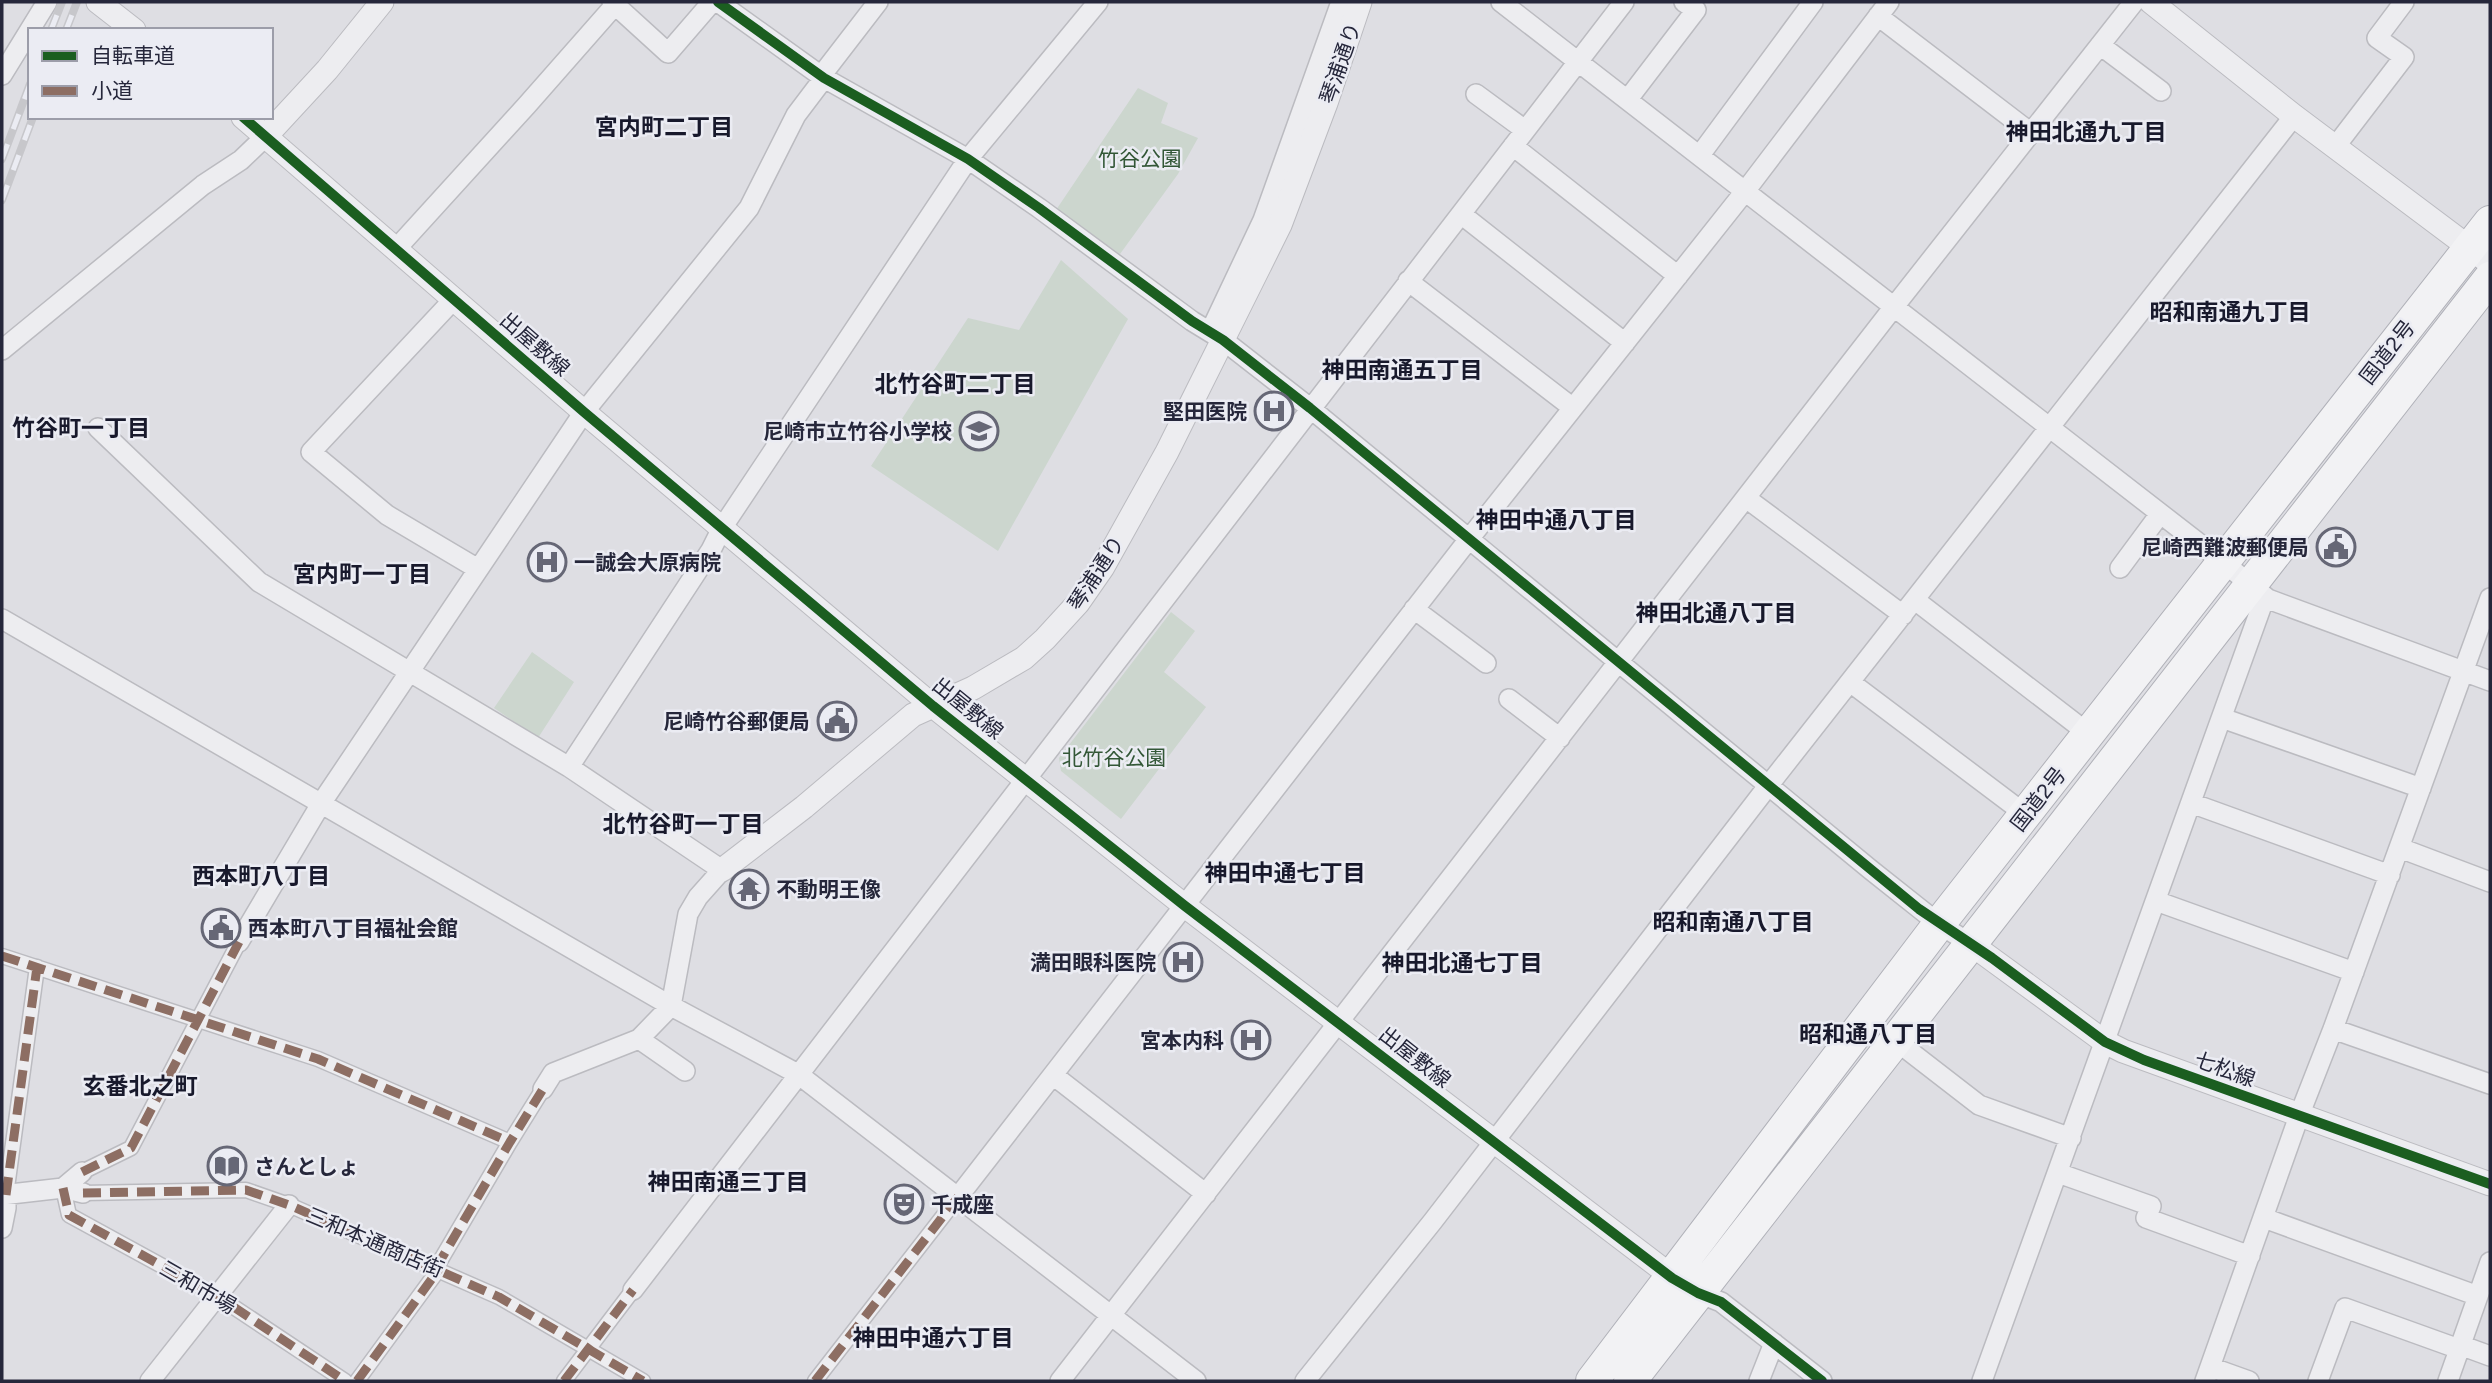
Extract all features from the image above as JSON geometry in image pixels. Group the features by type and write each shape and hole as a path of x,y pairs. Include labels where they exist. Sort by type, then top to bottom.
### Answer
{"highway":[{"name":"国道2号","path":"1630,1381 1685,1286 1940,924 2223,562 2479,256 2490,222"},
{"name":"国道2号","path":"1592,1381 1685,1286 1895,1040 2257,591 2490,278"}],"street":[{"path":"31,28 47,2"},
{"path":"98,2 131,28"},
{"path":"2,350 203,185 241,160 327,70 382,2"},
{"path":"396,249 527,106 613,3 668,53 712,2"},
{"path":"718,2 823,77 968,159 1217,336 1310,408 1768,786 1940,924 1971,944"},
{"path":"63,1188 82,1172 131,1148 239,942 322,802 584,412 748,208 796,116 878,2"},
{"path":"569,767 711,550 722,528 968,159 1098,2"},
{"path":"1217,336 1263,220 1341,2"},
{"name":"琴浦通り","path":"671,1006 688,914 698,897 722,870 804,807 913,715 994,678 1024,658 1072,611 1097,577 1130,520 1217,336 1280,225 1360,2"},
{"path":"1501,2 1746,190 2257,591 2490,681"},
{"path":"564,1381 1624,2"},
{"path":"1628,99 1696,10 1684,2"},
{"path":"1700,155 1813,2"},
{"path":"1060,1381 1893,308 2134,2"},
{"path":"2151,2 2334,147 2479,256"},
{"path":"2334,147 2404,57 2377,38 2404,2"},
{"path":"815,1381 1414,609 1746,190 1884,9 2031,133"},
{"path":"2,75 28,33"},
{"path":"2100,45 2161,91"},
{"path":"1476,94 1519,138 1678,276"},
{"path":"1305,1381 2294,116"},
{"name":"出屋敷線","path":"245,119 584,412 933,706 1185,906 1685,1286"},
{"path":"1461,214 1625,343"},
{"path":"1408,281 1573,408"},
{"path":"454,299 312,452 387,515 478,569"},
{"path":"99,428 259,582 569,767 722,870"},
{"path":"1746,498 1909,607 2089,734"},
{"path":"2120,568 2160,514"},
{"path":"1982,1381 2262,606 2257,591"},
{"path":"2249,1381 2207,1374 2490,598"},
{"path":"1414,609 1486,663"},
{"path":"2,619 671,1006 798,1074 1196,1381"},
{"path":"1850,682 2025,814"},
{"path":"1509,699 1560,738"},
{"path":"2222,718 2421,788"},
{"path":"2191,803 2390,875"},
{"path":"2400,848 2490,882"},
{"path":"2156,901 2354,972"},
{"name":"七松線","path":"1971,944 2105,1042 2144,1059 2490,1184"},
{"path":"2,956 318,1059 510,1142"},
{"path":"2,1228 6,1208 4,1195 37,967"},
{"path":"357,1381 438,1268 510,1142 554,1073 639,1039 671,1006"},
{"path":"2333,1029 2490,1084"},
{"path":"639,1039 685,1071"},
{"path":"1895,1040 1979,1105 2071,1138"},
{"path":"1053,1075 1206,1194"},
{"path":"2058,1172 2151,1206 2146,1218 2250,1256"},
{"path":"4,1195 63,1188 83,1193"},
{"name":"三和市場","path":"63,1188 69,1215 218,1296 345,1381"},
{"name":"三和本通商店街","path":"83,1193 246,1190 289,1205 438,1268 499,1297 643,1381"},
{"path":"150,1381 289,1205"},
{"path":"2264,1218 2478,1296"},
{"path":"2448,1381 2490,1262"},
{"path":"1685,1286 1721,1302 1822,1381"},
{"path":"2318,1381 2345,1308 2490,1356"},
{"path":"1759,1381 1774,1343"}],"green space":[{"name":"竹谷公園","path":"1138,88 1168,103 1161,123 1198,138 1178,174 1120,254 1056,210"},
{"path":"1061,260 1128,319 998,551 871,466 968,318 1019,330"},
{"name":"北竹谷公園","path":"1171,612 1195,631 1164,672 1206,707 1121,819 1061,771 1059,758"},
{"path":"532,652 574,682 538,738 494,708"}],"railway":[{"path":"52,28 62,2"},
{"path":"67,28 77,2"},
{"path":"2,159 28,89"},
{"path":"2,200 32,119"}],"marked path":[{"path":"82,1172 131,1148 239,942"},
{"path":"2,956 318,1059 510,1142"},
{"path":"6,1195 37,967"},
{"path":"436,1268 543,1089"},
{"path":"63,1188 69,1215 217,1296 345,1381"},
{"path":"83,1193 246,1190 289,1205 499,1297 643,1381"},
{"path":"815,1381 958,1197"},
{"path":"357,1381 439,1269"},
{"path":"564,1381 633,1290"}],"cycle path":[{"path":"718,2 824,78 968,159 1192,321 1223,340 1310,408 1919,909 1992,958 2105,1042 2144,1060 2490,1184"},
{"path":"245,119 584,412 933,706 1185,906 1672,1278 1721,1302 1822,1381"}],"place":[{"name":"堅田医院","path":"1274,411"},
{"name":"尼崎市立竹谷小学校","path":"979,431"},
{"name":"尼崎西難波郵便局","path":"2336,547"},
{"name":"一誠会大原病院","path":"547,562"},
{"name":"尼崎竹谷郵便局","path":"837,721"},
{"name":"不動明王像","path":"749,889"},
{"name":"西本町八丁目福祉会館","path":"221,928"},
{"name":"満田眼科医院","path":"1183,962"},
{"name":"宮本内科","path":"1251,1040"},
{"name":"さんとしょ","path":"227,1166"},
{"name":"千成座","path":"904,1204"}],"district":[{"name":"宮内町二丁目","path":"664,127"},
{"name":"神田北通九丁目","path":"2086,132"},
{"name":"昭和南通九丁目","path":"2230,312"},
{"name":"神田南通五丁目","path":"1402,370"},
{"name":"北竹谷町二丁目","path":"955,384"},
{"name":"竹谷町一丁目","path":"81,428"},
{"name":"神田中通八丁目","path":"1556,520"},
{"name":"宮内町一丁目","path":"362,574"},
{"name":"神田北通八丁目","path":"1716,613"},
{"name":"北竹谷町一丁目","path":"683,824"},
{"name":"神田中通七丁目","path":"1285,873"},
{"name":"西本町八丁目","path":"261,876"},
{"name":"昭和南通八丁目","path":"1733,922"},
{"name":"神田北通七丁目","path":"1462,963"},
{"name":"昭和通八丁目","path":"1868,1034"},
{"name":"玄番北之町","path":"140,1086"},
{"name":"神田南通三丁目","path":"728,1182"},
{"name":"神田中通六丁目","path":"933,1338"}]}
